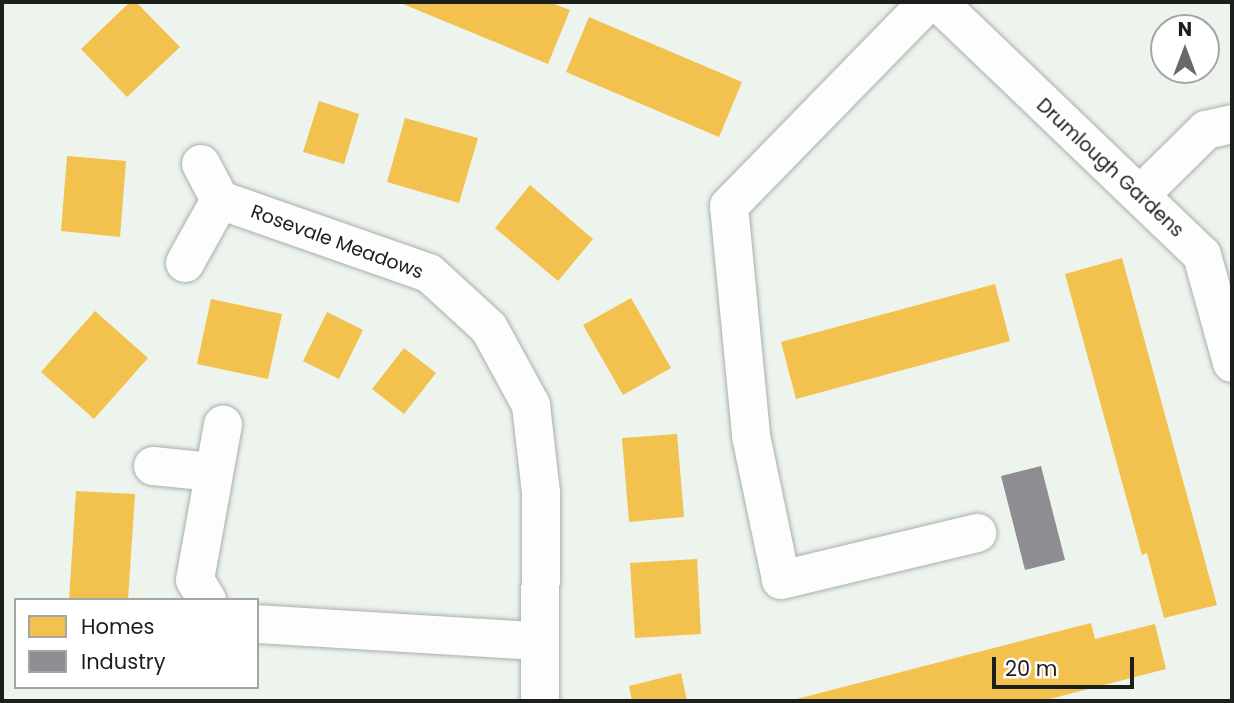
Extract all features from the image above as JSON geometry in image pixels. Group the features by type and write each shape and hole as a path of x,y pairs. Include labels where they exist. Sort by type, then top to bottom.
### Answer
{"street":[{"path":"928,2 729,206 730,218 751,436 781,580 977,533"},
{"name":"Drumlough Gardens","path":"938,2 1202,255 1232,363"},
{"path":"1140,195 1206,130 1232,124"},
{"path":"185,263 220,200 201,164"},
{"name":"Rosevale Meadows","path":"220,200 429,273 489,328 531,405 541,493 538,641 540,701"},
{"path":"207,598 195,580 212,472 223,424"},
{"path":"153,466 212,472"},
{"path":"259,624 538,641"}],"building: Homes":[{"path":"130,2 136,2 180,47 127,97 81,49"},
{"path":"398,2 549,2 570,10 548,64"},
{"path":"589,17 742,82 719,137 566,72"},
{"path":"319,101 359,114 344,164 303,152"},
{"path":"405,118 478,138 459,203 387,182"},
{"path":"67,156 126,161 120,237 61,231"},
{"path":"530,185 593,239 558,281 495,228"},
{"path":"1122,258 1217,605 1164,618 1147,553 1142,555 1065,274"},
{"path":"995,284 1010,341 796,399 781,342"},
{"path":"631,298 671,368 623,395 583,325"},
{"path":"211,299 282,314 268,379 197,364"},
{"path":"95,311 148,358 94,419 41,372"},
{"path":"327,312 363,330 339,379 303,361"},
{"path":"404,348 436,373 404,414 372,389"},
{"path":"677,434 684,517 629,522 622,438"},
{"path":"76,491 135,494 128,598 69,598"},
{"path":"697,559 701,634 635,638 630,563"},
{"path":"1091,623 1095,639 1155,624 1166,669 1042,701 789,701"},
{"path":"681,673 687,701 632,701 629,686"}],"building: Industry":[{"path":"1041,466 1065,560 1025,570 1001,476"}]}
